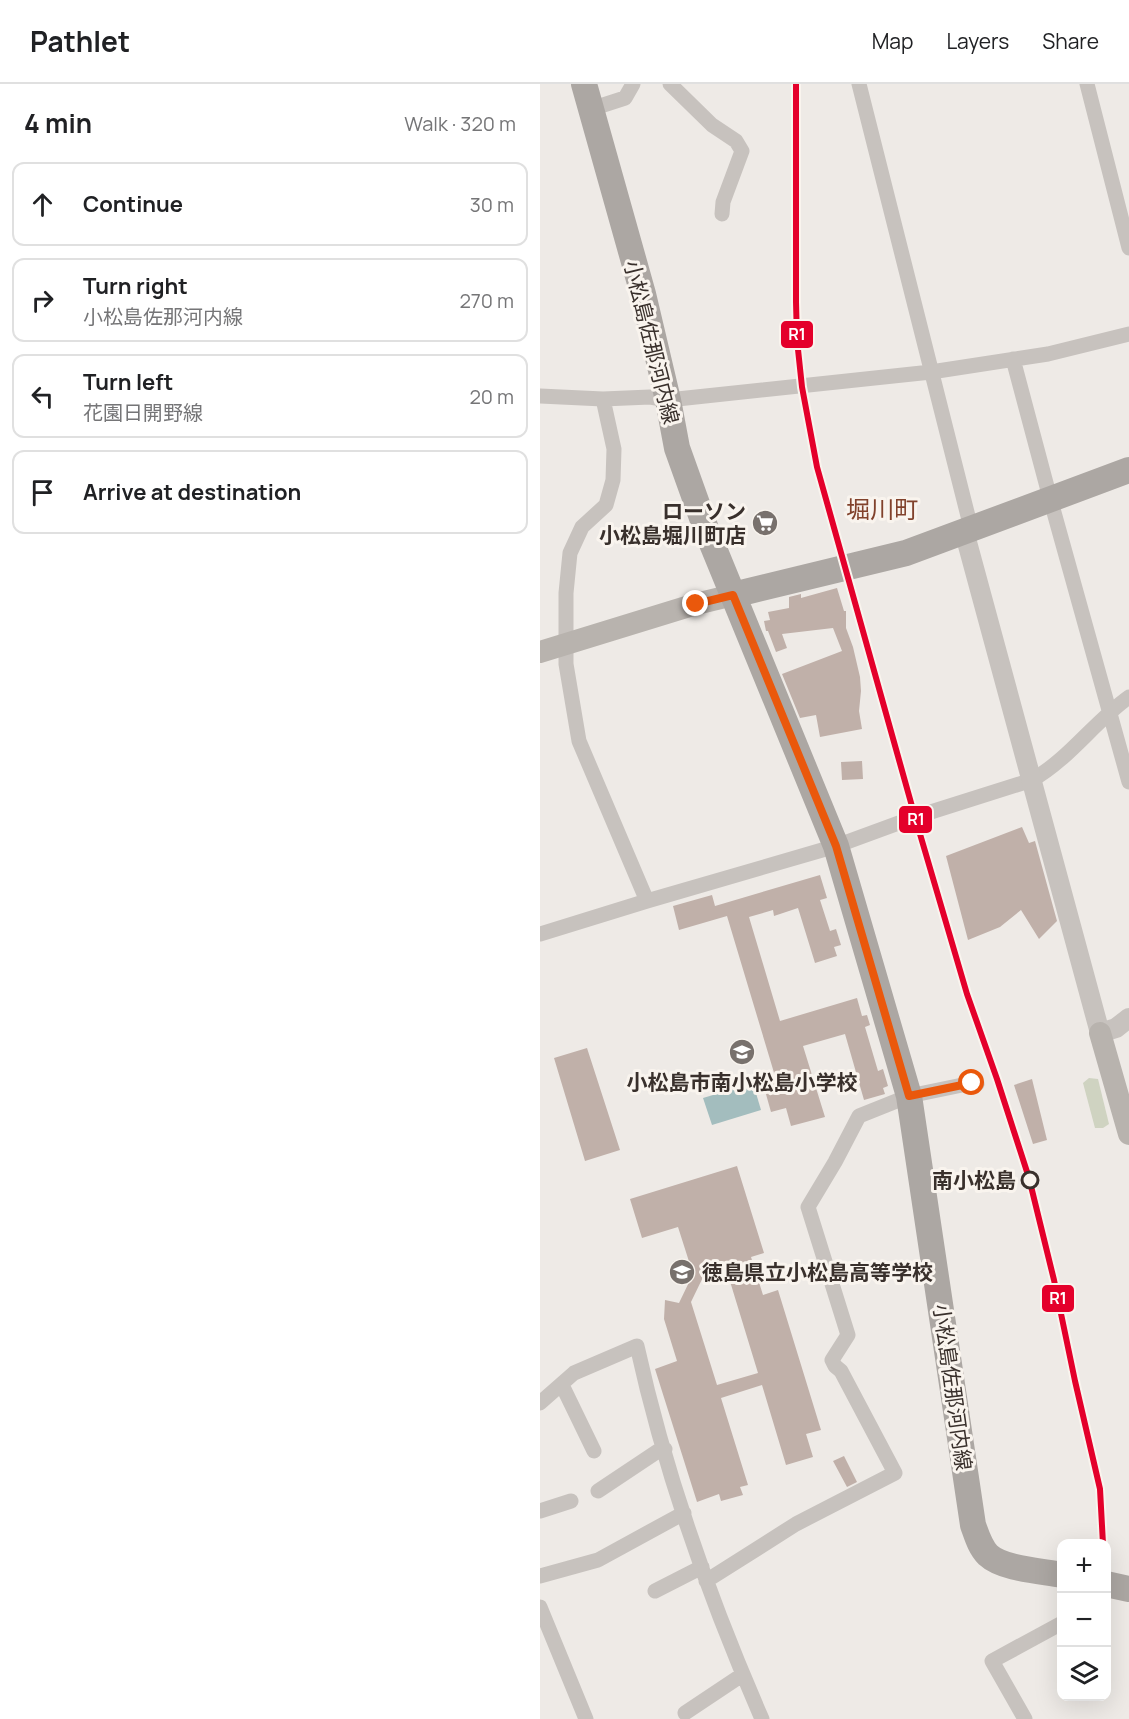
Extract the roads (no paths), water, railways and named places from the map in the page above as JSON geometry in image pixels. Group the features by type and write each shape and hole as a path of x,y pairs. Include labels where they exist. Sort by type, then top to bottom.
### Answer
{"main road":[{"name":"小松島佐那河内線","path":"584,84 643,294 677,448 706,529 836,846 909,1096 976,1534 979,1543 989,1556 1004,1564 1057,1574"},
{"path":"540,652 696,604 906,553 1129,470"},
{"path":"1100,1033 1129,1134"},
{"path":"1111,1585 1129,1589"}],"street":[{"path":"591,109 625,98 633,84"},
{"path":"670,84 712,125 736,141 742,151 723,202 722,214"},
{"path":"859,84 922,330 967,529 1100,1033 1116,1028 1129,1018"},
{"path":"1087,84 1129,248"},
{"path":"540,396 603,399 650,397 668,400 931,372 1048,354 1129,334"},
{"path":"1013,359 1129,782"},
{"path":"603,399 614,449 613,480 606,505 582,527 570,553 566,594 566,664 579,741 647,901"},
{"path":"540,934 836,846 915,817 1032,780 1047,771 1110,711 1129,697"},
{"path":"655,1591 704,1574 895,1473 841,1371 832,1360 848,1335 808,1207 859,1116 909,1096 972,1083 978,1084"},
{"path":"540,1403 574,1373 637,1346 665,1449 704,1574 742,1675 762,1719"},
{"path":"562,1385 594,1451"},
{"path":"598,1491 658,1451 665,1449"},
{"path":"540,1511 571,1501"},
{"path":"540,1576 598,1560 684,1513"},
{"path":"540,1607 586,1719"},
{"path":"1025,1719 992,1661 1057,1626"},
{"path":"685,1713 742,1675"}],"water":[{"path":"753,1083 761,1110 712,1125 703,1098"}],"place":[{"name":"ローソン 小松島堀川町店","path":"765,523"},
{"name":"小松島市南小松島小学校","path":"742,1052"},
{"name":"南小松島","path":"1030,1180"},
{"name":"徳島県立小松島高等学校","path":"682,1272"}],"district":[{"name":"堀川町","path":"882,508"}]}
